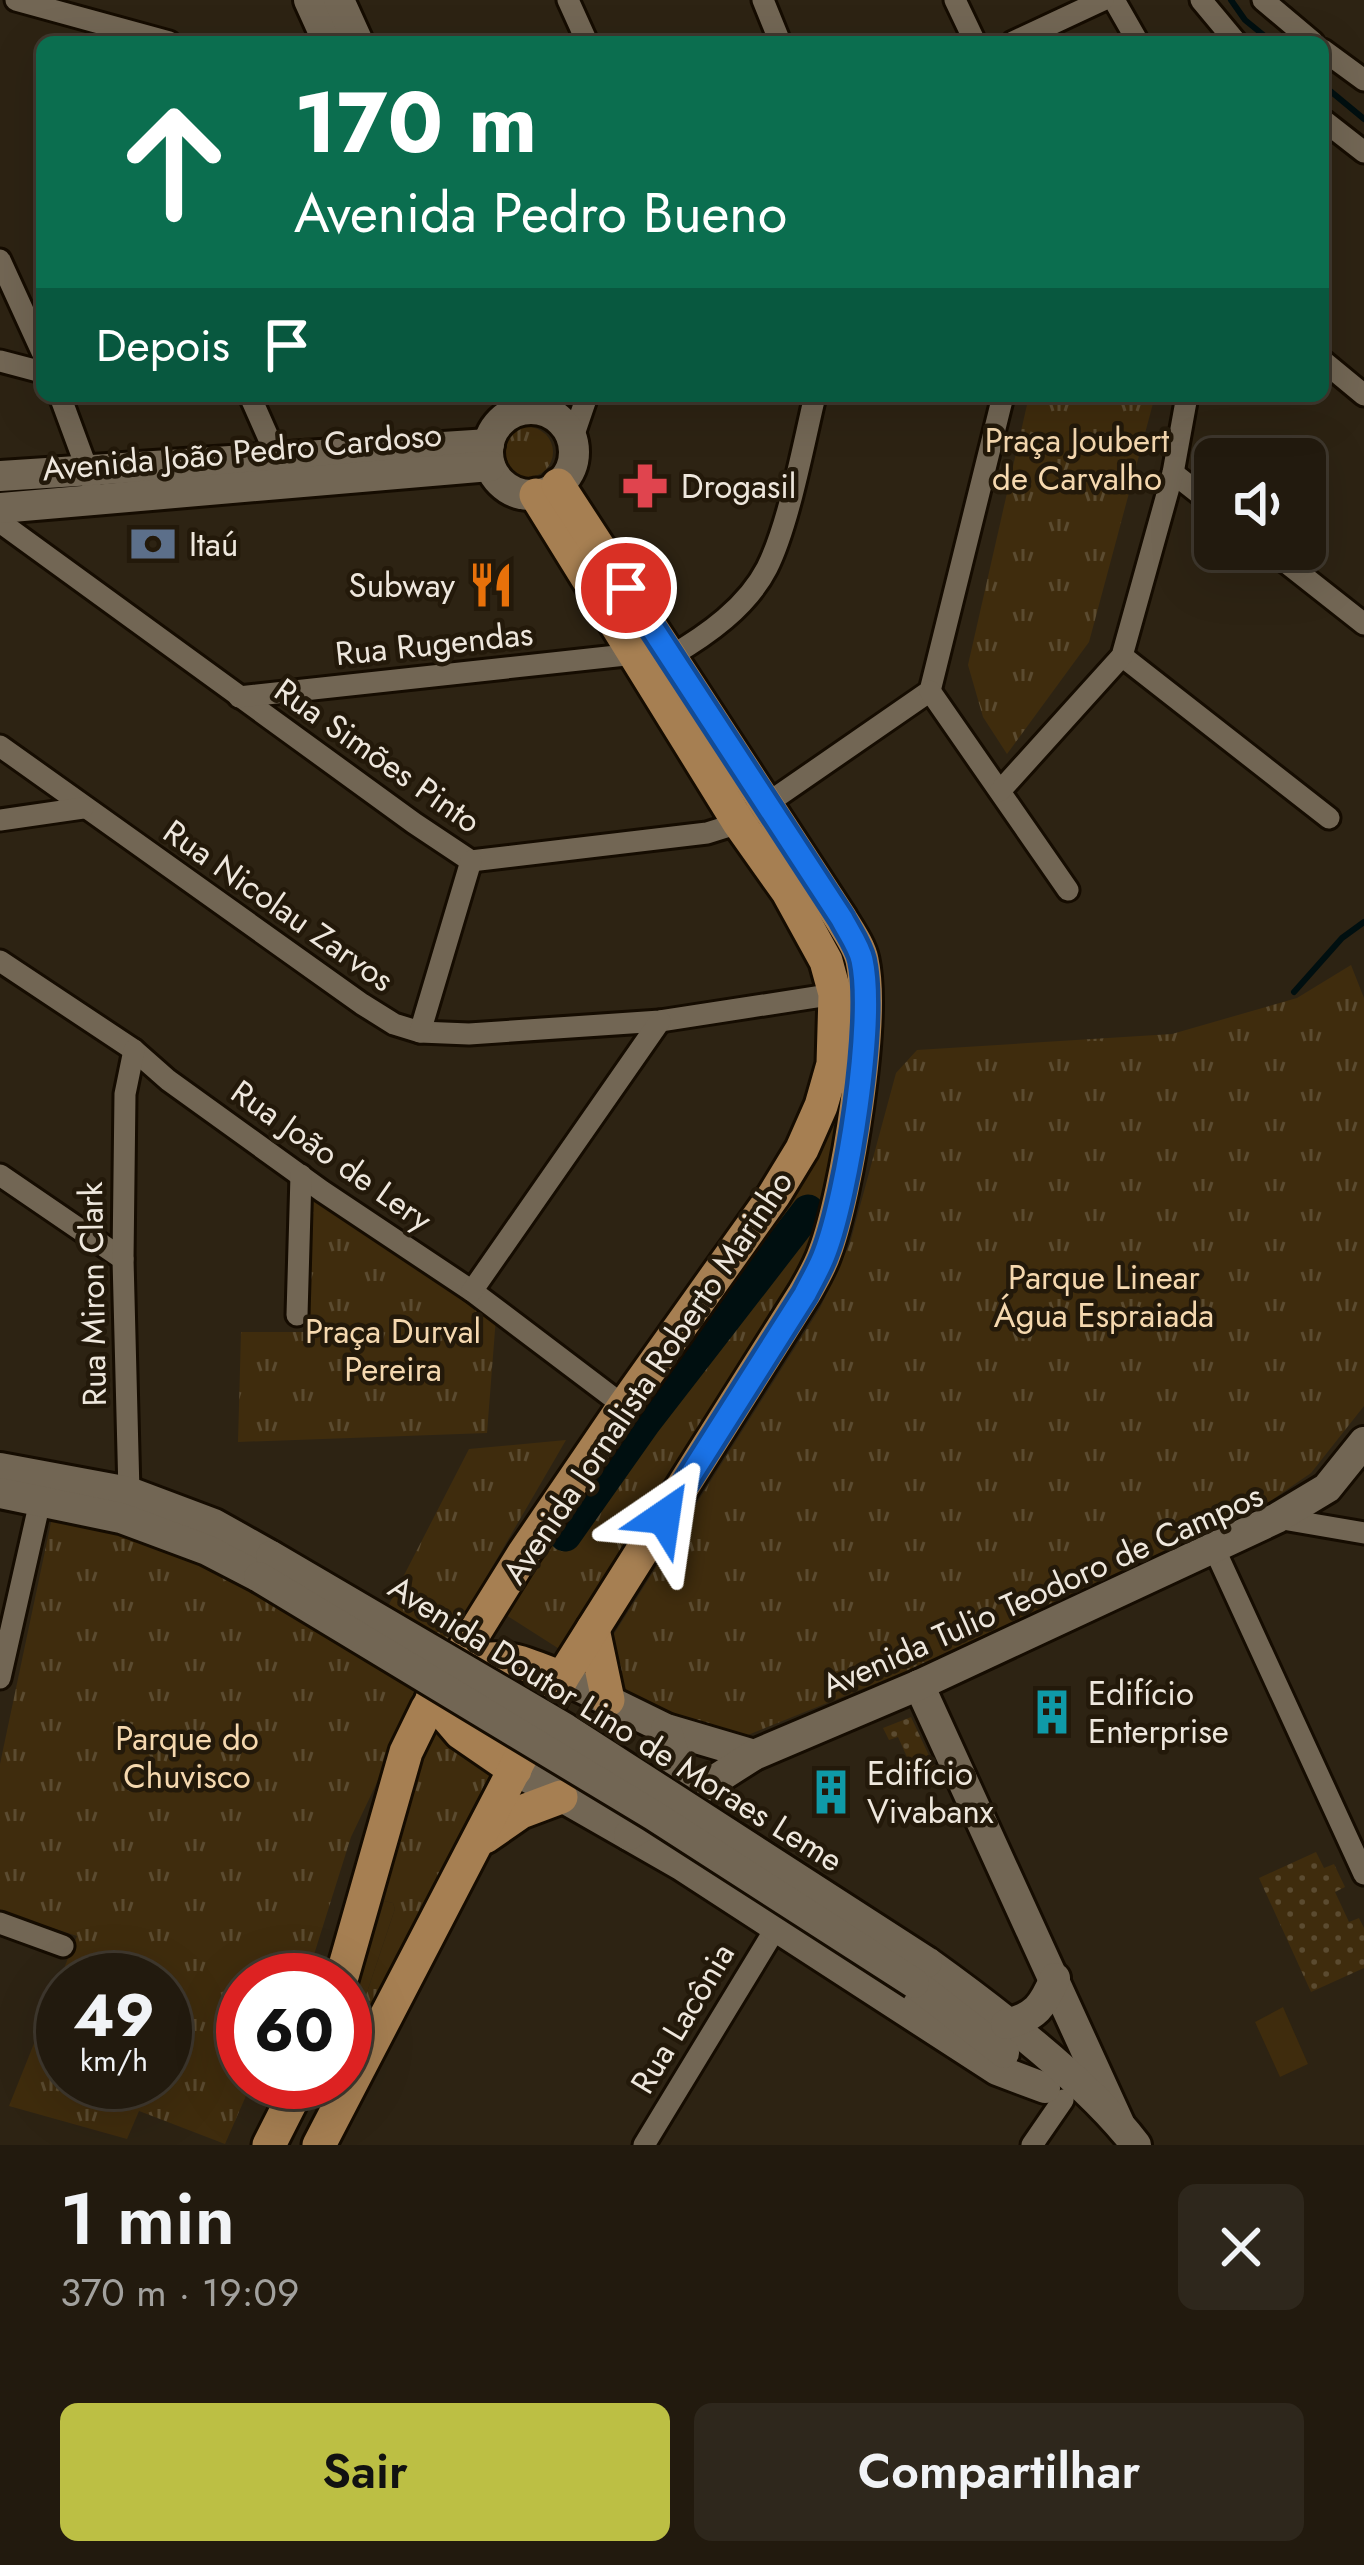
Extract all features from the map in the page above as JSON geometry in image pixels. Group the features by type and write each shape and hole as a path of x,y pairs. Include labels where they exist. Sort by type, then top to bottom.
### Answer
{"main road":[{"path":"547,490 670,656 826,961 835,994"},
{"path":"547,490 635,654 753,813"},
{"name":"Avenida Jornalista Roberto Marinho","path":"319,2145 562,1678 805,1294 824,1256 838,1213 859,1080 864,1024 862,957 753,813"},
{"name":"Avenida Jornalista Roberto Marinho","path":"349,1953 406,1752 432,1699 624,1406 774,1196 801,1150 821,1106 835,1047 835,994"},
{"path":"593,1629 608,1700"},
{"path":"452,1667 501,1656 562,1678"},
{"path":"432,1699 461,1733 515,1770"},
{"path":"479,1842 521,1812 561,1796"},
{"path":"268,2145 287,2109"}],"street":[{"path":"309,0 325,36"},
{"path":"339,0 355,36"},
{"path":"568,0 584,36"},
{"path":"763,0 778,36"},
{"path":"955,0 972,36"},
{"path":"1026,36 1103,0"},
{"path":"1114,0 1135,36"},
{"path":"1201,0 1231,36"},
{"path":"1263,0 1284,33"},
{"path":"28,1 79,9 142,36"},
{"path":"79,9 92,36"},
{"path":"1329,54 1364,80"},
{"path":"1329,125 1364,152"},
{"path":"0,260 36,339"},
{"path":"0,362 36,371"},
{"path":"1329,367 1364,394"},
{"path":"63,402 97,499"},
{"path":"253,402 277,457"},
{"path":"486,402 492,445 505,486 520,494 547,490 572,465 576,415 522,403 504,418 492,445"},
{"path":"670,656 715,627 747,598 767,568 813,402"},
{"path":"753,813 930,691 1002,402"},
{"path":"1000,791 1122,656 1173,472 1186,402"},
{"name":"Avenida João Pedro Cardoso","path":"0,476 492,445"},
{"name":"Avenida João Pedro Cardoso","path":"0,508 492,445"},
{"path":"1173,472 1194,489"},
{"name":"Rua Simões Pinto","path":"0,523 471,861 675,839 753,813"},
{"path":"1296,570 1364,624"},
{"name":"Rua Rugendas","path":"239,697 635,654"},
{"path":"1122,656 1329,818"},
{"path":"930,691 1068,890"},
{"name":"Rua Nicolau Zarvos","path":"0,746 362,1004 394,1024 420,1032 470,1034 660,1021 835,994"},
{"path":"0,820 83,808"},
{"path":"420,1032 471,861"},
{"name":"Rua João de Lery","path":"0,961 134,1050 168,1080 301,1175 472,1291 624,1406"},
{"path":"472,1291 660,1021"},
{"name":"Rua Miron Clark","path":"129,1492 123,1259 125,1094 134,1050"},
{"path":"125,1094 136,1083 168,1080"},
{"path":"0,1175 123,1259"},
{"path":"297,1315 301,1175"},
{"path":"1277,1518 1327,1488 1364,1442"},
{"name":"Avenida Doutor Lino de Moraes Leme","path":"0,1468 43,1488 265,1566"},
{"path":"0,1678 43,1488"},
{"name":"Avenida Doutor Lino de Moraes Leme","path":"0,1493 43,1488 129,1492 214,1524 265,1566 653,1815 1006,2024 1128,2138"},
{"name":"Avenida Tulio Teodoro de Campos","path":"629,1835 754,1755 1277,1518 1364,1533"},
{"path":"1214,1548 1356,1836 1364,1874"},
{"path":"562,1678 666,1729 754,1755"},
{"path":"919,1684 1128,2138"},
{"path":"665,1810 675,1757 666,1729"},
{"name":"Avenida Doutor Lino de Moraes Leme","path":"515,1770 777,1926 997,2069 1054,2094 1128,2138"},
{"path":"0,1923 63,1946"},
{"name":"Rua Lacônia","path":"644,2145 777,1926"},
{"name":"Avenida Doutor Lino de Moraes Leme","path":"920,1972 1054,2094"},
{"path":"1006,2024 1034,2014 1055,1978"},
{"path":"1032,2145 1054,2094"}],"green space":[{"name":"Praça Joubert de Carvalho","path":"1028,402 1153,402 1089,642 1007,754 983,717 968,665"},
{"path":"528,427 545,435 553,452 545,469 528,477 511,469 503,452 511,435"},
{"name":"Parque Linear Água Espraiada","path":"1351,965 1364,998 1364,1406 1311,1473 1269,1502 904,1672 733,1741 619,1690 607,1645 820,1308 850,1243 896,1073 917,1050 1172,1034 1297,998"},
{"path":"847,1104 825,1205 804,1265 564,1652 506,1615 553,1526 576,1540 676,1396 816,1219 798,1203 774,1237 765,1237"},
{"name":"Praça Durval Pereira","path":"312,1198 496,1317 487,1433 238,1442 241,1332 309,1332"},
{"name":"Parque do Chuvisco","path":"566,1440 423,1686 351,1837 314,1953 216,1953 216,2109 240,2109 225,2144 139,2111 127,2139 9,2106 36,2038 36,2109 192,2109 192,1953 70,1953 77,1936 0,1911 0,1764 53,1513 204,1554 364,1653 469,1449"},
{"path":"911,1717 939,1777 935,1779 927,1760 911,1766 898,1737 889,1740 883,1728"},
{"path":"435,1732 493,1768 372,2005 372,1978 395,1909 393,1903 384,1901 417,1766"},
{"path":"1316,1852 1324,1868 1334,1864 1345,1887 1335,1892 1349,1922 1359,1918 1364,1928 1364,1968 1311,1992 1259,1878"},
{"path":"384,1901 393,1903 372,1978 369,1953"},
{"path":"1283,2007 1308,2064 1280,2077 1255,2022"}],"waterway":[{"path":"1231,0 1265,36"},
{"path":"1329,90 1364,119"},
{"path":"1294,992 1342,938 1364,922"},
{"path":"565,1535 644,1423 808,1211"}],"place":[{"name":"Drogasil","path":"645,486"},
{"name":"Itaú","path":"153,544"},
{"name":"Subway","path":"491,585"},
{"name":"Edifício Enterprise","path":"1052,1712"},
{"name":"Edifício Vivabanx","path":"831,1792"}],"route":[{"path":"626,588 842,919 862,957 864,992 859,1080 838,1213 824,1256 805,1294 664,1517"}]}
